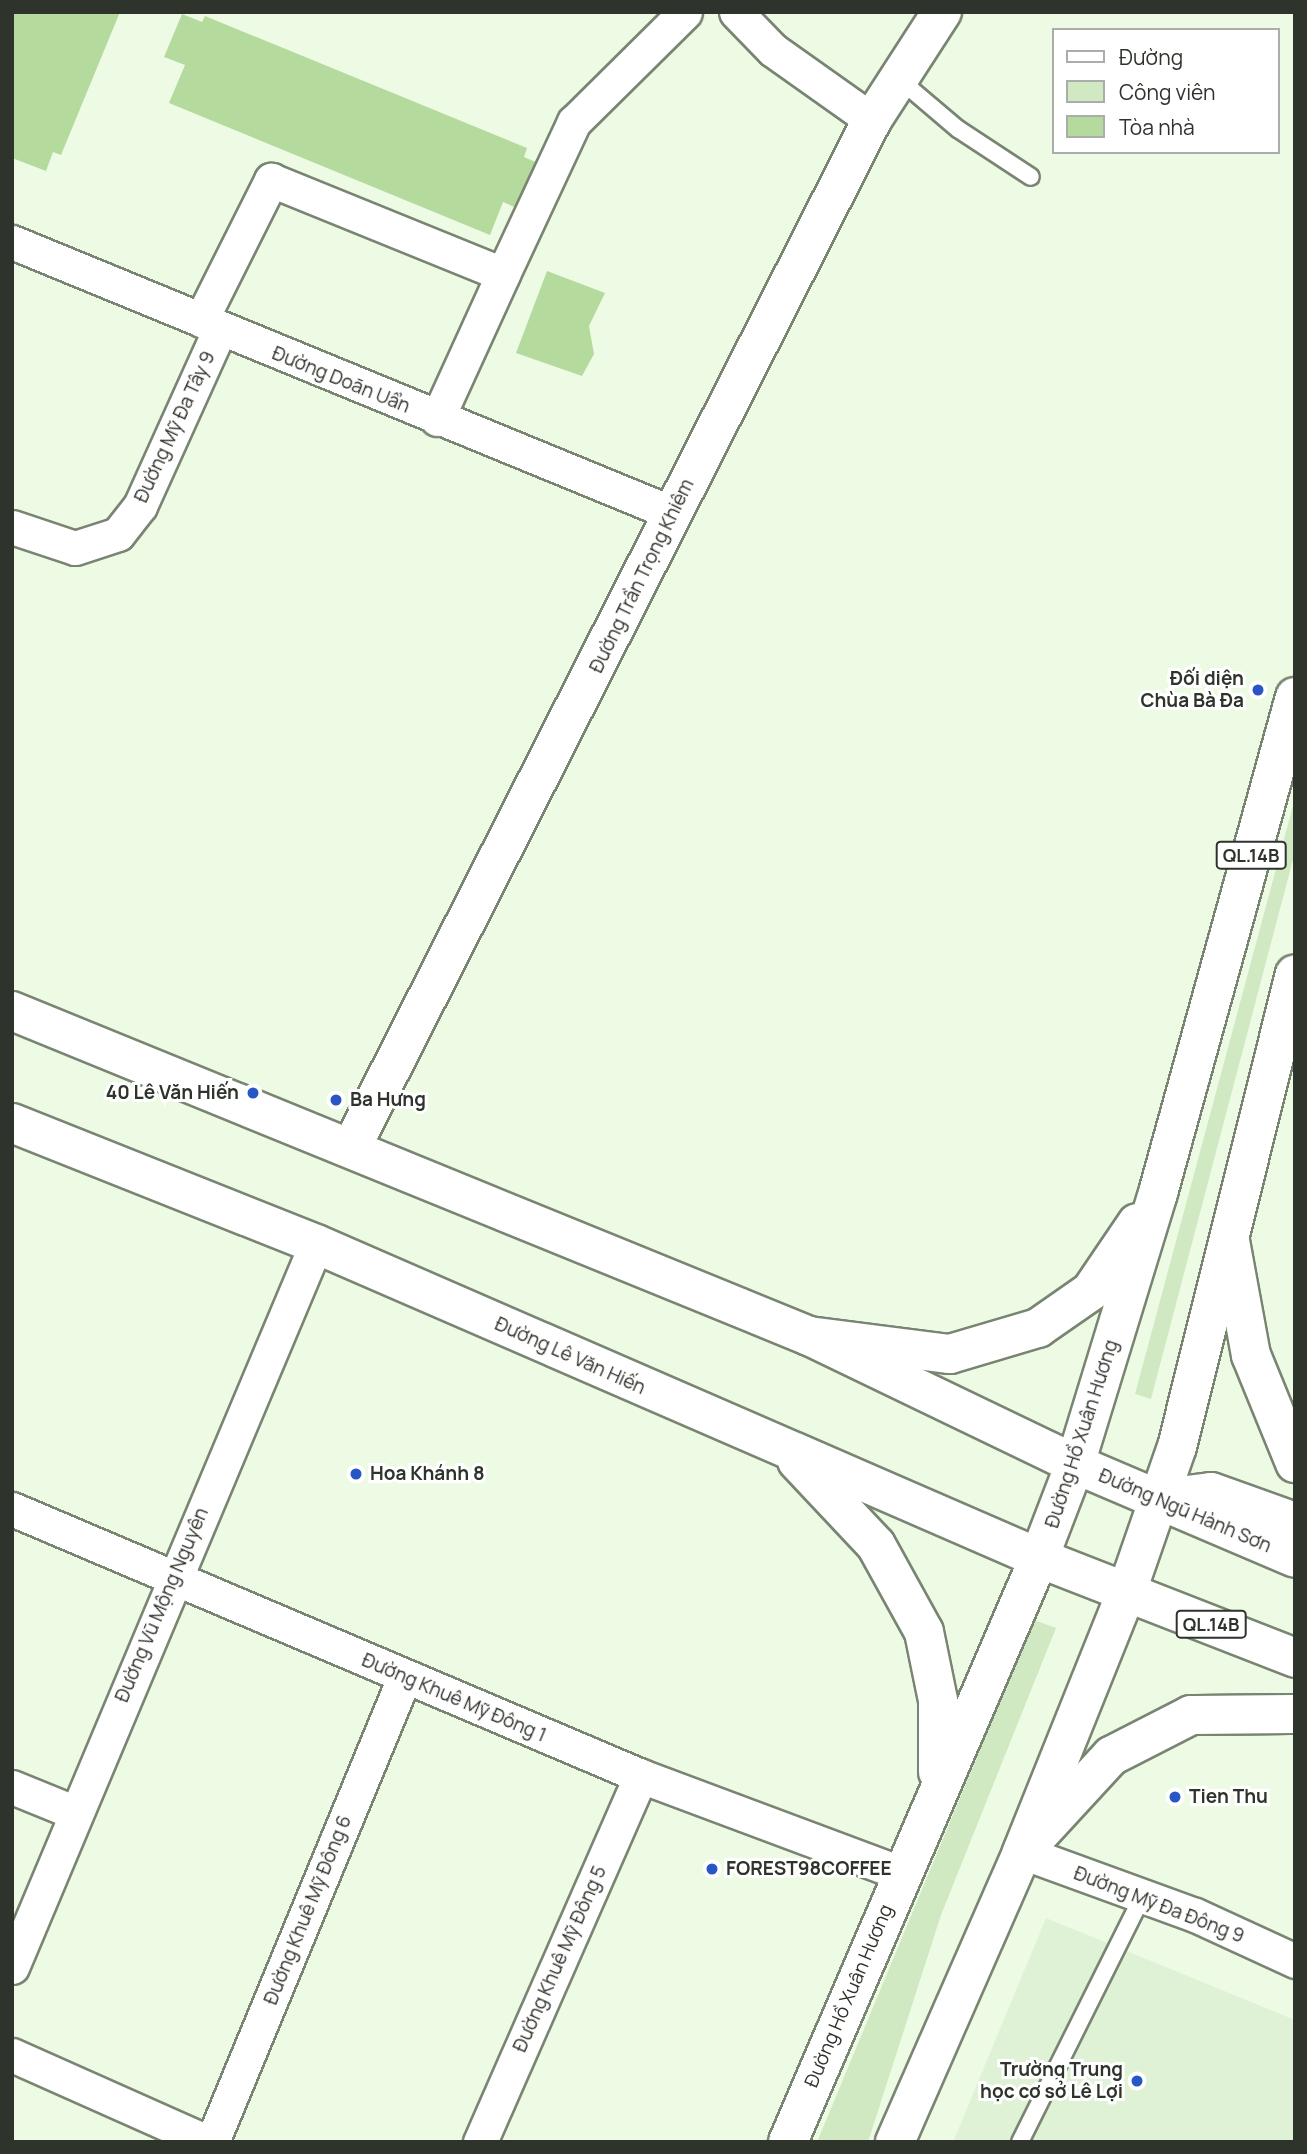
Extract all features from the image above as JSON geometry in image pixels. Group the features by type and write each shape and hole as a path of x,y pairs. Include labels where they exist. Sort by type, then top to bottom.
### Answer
{"main road":[{"name":"Đường Trần Trọng Khiêm","path":"352,1146 872,120 942,12"},
{"name":"Đường Hồ Xuân Hương","path":"788,2142 900,1873 1039,1558 1076,1464 1158,1193 1295,697"},
{"path":"895,2142 1022,1852 1163,1498 1295,975"},
{"path":"12,1011 352,1146 808,1336 1076,1464"},
{"name":"Đường Lê Văn Hiến","path":"12,1123 316,1244 789,1452 1039,1558 1127,1591"},
{"path":"808,1336 950,1354 1038,1328 1091,1291 1158,1193"},
{"path":"1230,1241 1251,1355 1295,1463"},
{"path":"789,1452 876,1545 924,1632 938,1700 938,1785"},
{"name":"Đường Ngũ Hành Sơn","path":"1076,1464 1163,1498 1295,1558"},
{"path":"1163,1498 1211,1492 1295,1522"},
{"name":"QL.14B","path":"1127,1591 1295,1658"},
{"path":"1022,1852 1111,1756 1191,1714 1295,1714"}],"street":[{"path":"438,419 574,122 685,12"},
{"path":"736,12 773,50 872,120"},
{"name":"Đường Mỹ Đa Tây 9","path":"12,527 75,548 118,534 140,506 271,180 503,274"},
{"name":"Đường Doãn Uẩn","path":"12,242 438,419 673,513"},
{"name":"Đường Vũ Mộng Nguyên","path":"12,1967 174,1573 316,1244"},
{"name":"Đường Khuê Mỹ Đông 1","path":"12,1509 174,1573 404,1678 641,1776 900,1873"},
{"name":"Đường Khuê Mỹ Đông 6","path":"209,2142 404,1678"},
{"name":"Đường Khuê Mỹ Đông 5","path":"480,2142 641,1776"},
{"path":"12,1787 76,1813"},
{"name":"Đường Mỹ Đa Đông 9","path":"1022,1852 1142,1896 1295,1961"},
{"path":"12,2055 209,2142"}],"lane":[{"path":"898,78 958,129 1031,177"},
{"path":"1020,2142 1142,1896"}],"shaded area":[{"name":"Trường Trung học cơ sở Lê Lợi","path":"1046,1918 1295,2020 1295,2142 953,2142"}],"green space":[{"path":"1295,798 1295,852 1151,1399 1135,1394"},
{"path":"1034,1620 1056,1628 941,1915 868,2142 817,2142"}],"building":[{"path":"12,12 120,12 61,155 53,152 46,171 12,158"},
{"path":"182,14 202,22 205,16 527,148 524,157 540,164 521,210 503,202 490,235 169,103 185,65 164,57"},
{"path":"547,271 605,293 589,326 594,354 582,376 516,353"}],"place":[{"name":"Đối diện Chùa Bà Đa","path":"1258,690"},
{"name":"40 Lê Văn Hiến","path":"253,1093"},
{"name":"Ba Hưng","path":"336,1100"},
{"name":"Hoa Khánh 8","path":"356,1474"},
{"name":"Tien Thu","path":"1175,1797"},
{"name":"FOREST98COFFEE","path":"712,1869"},
{"name":"Trường Trung học cơ sở Lê Lợi","path":"1137,2081"}]}
